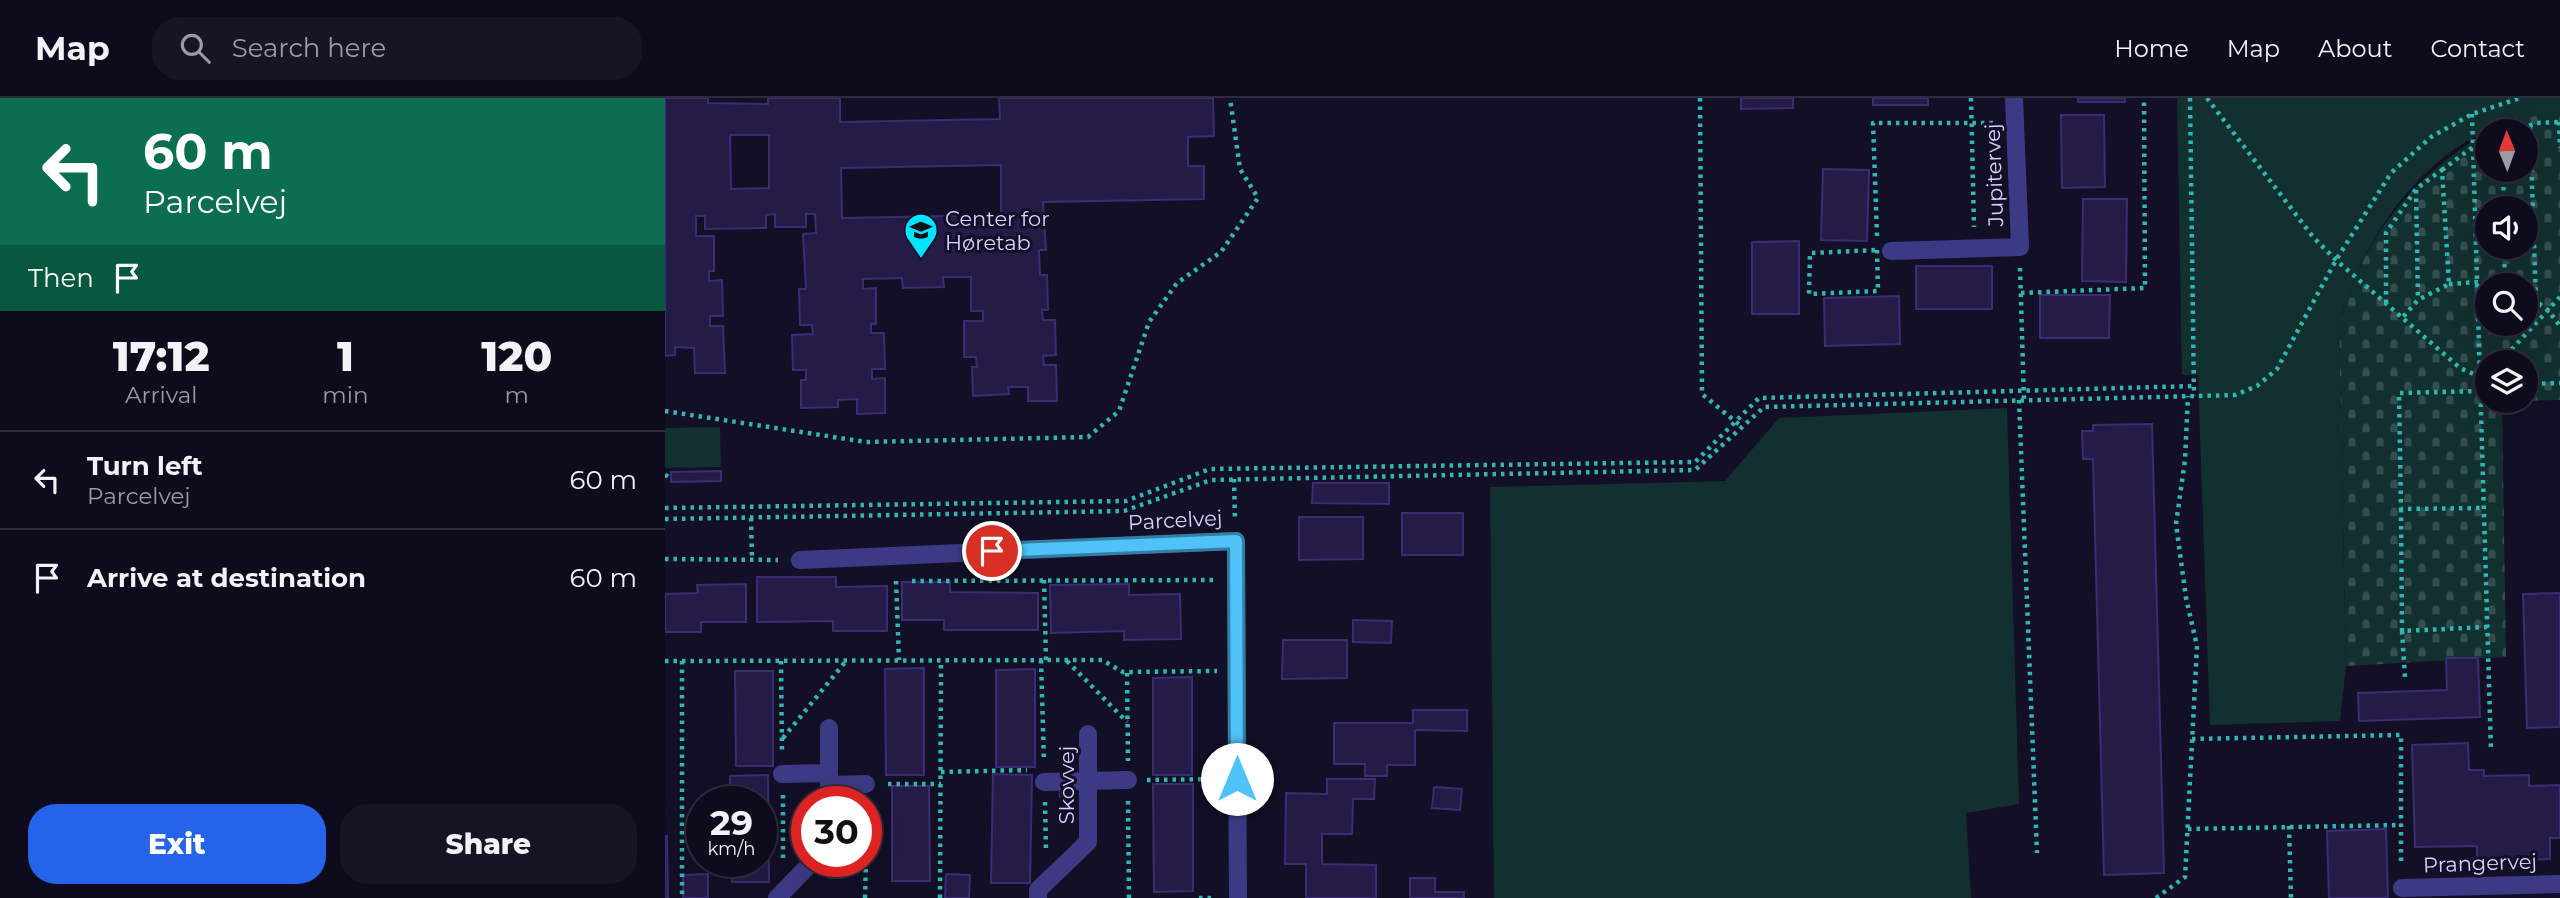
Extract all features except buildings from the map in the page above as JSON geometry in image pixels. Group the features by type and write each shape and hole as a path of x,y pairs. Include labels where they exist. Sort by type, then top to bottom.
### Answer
{"street":[{"name":"Jupitervej","path":"1884,250 2019,247 2014,98"},
{"name":"Parcelvej","path":"800,560 1236,541 1238,898"},
{"path":"829,728 829,786"},
{"name":"Skovvej","path":"1038,898 1038,890 1089,842 1089,734"},
{"path":"782,774 829,786 866,784"},
{"path":"1038,776 1089,782 1128,780"},
{"path":"777,898 797,877"},
{"name":"Prangervej","path":"2402,888 2560,884"}],"path":[{"path":"665,411 866,442 1088,437 1119,411 1149,322 1178,283 1221,252 1258,198 1240,169 1230,98"},
{"path":"1700,98 1702,394 1742,428"},
{"path":"1971,98 1974,249"},
{"path":"2021,293 2145,288 2144,98"},
{"path":"2156,898 2186,877 2197,646 2186,598 2176,524 2194,386 2190,98"},
{"path":"2207,98 2313,237 2460,368 2475,376"},
{"path":"665,519 1124,511 1211,480 1695,470 1763,407 2235,395 2257,386 2277,369 2336,260 2391,173 2431,137 2472,114 2520,98"},
{"path":"2472,114 2477,273"},
{"path":"2538,125 2559,122 2560,148"},
{"path":"1884,250 1809,253 1809,295 1878,291 1884,250 1873,123 2015,123"},
{"path":"2386,304 2386,233 2416,189 2473,147"},
{"path":"2442,170 2449,284"},
{"path":"2532,182 2535,273"},
{"path":"2416,189 2418,300"},
{"path":"2019,247 2037,853"},
{"path":"2403,318 2418,300 2449,284 2475,282"},
{"path":"2511,350 2560,297"},
{"path":"2538,302 2548,310 2560,326"},
{"path":"2538,384 2560,383"},
{"path":"665,508 1126,501 1210,469 1695,462 1759,398 2194,386"},
{"path":"2405,677 2399,393 2475,391"},
{"path":"2481,413 2491,751"},
{"path":"665,475 671,478"},
{"path":"1234,479 1236,541"},
{"path":"2401,509 2483,508"},
{"path":"751,518 752,559"},
{"path":"665,559 800,560"},
{"path":"1044,580 1046,660"},
{"path":"884,581 1236,580"},
{"path":"896,581 899,660"},
{"path":"2402,631 2487,627"},
{"path":"782,739 846,660"},
{"path":"940,898 941,660"},
{"path":"1066,660 1128,722"},
{"path":"665,661 1103,660 1127,673 1237,671"},
{"path":"682,661 682,898"},
{"path":"2192,739 2400,735 2402,888"},
{"path":"941,772 1038,776"},
{"path":"1128,780 1237,779"},
{"path":"866,784 941,784"},
{"path":"2188,829 2401,824"},
{"path":"2289,827 2291,898"},
{"path":"865,898 866,877"}],"green space":[{"path":"2177,98 2560,98 2560,112 2523,119 2475,119 2475,138 2438,162 2393,210 2375,238 2348,297 2339,327 2346,666 2340,721 2210,725 2198,375 2182,375"},
{"path":"2560,112 2560,400 2538,401 2538,350 2475,350 2475,413 2502,413 2506,657 2346,666 2339,327 2348,296 2360,266 2392,214 2435,170 2475,140 2475,182 2538,182 2538,119 2522,119"},
{"path":"2007,408 2019,804 1966,813 1971,898 1494,898 1490,487 1725,481 1779,418"},
{"path":"720,427 721,467 665,468 665,428"}],"place":[{"name":"Center for Høretab","path":"921,260"}],"route":[{"path":"992,551 1236,541 1237,779"}]}
